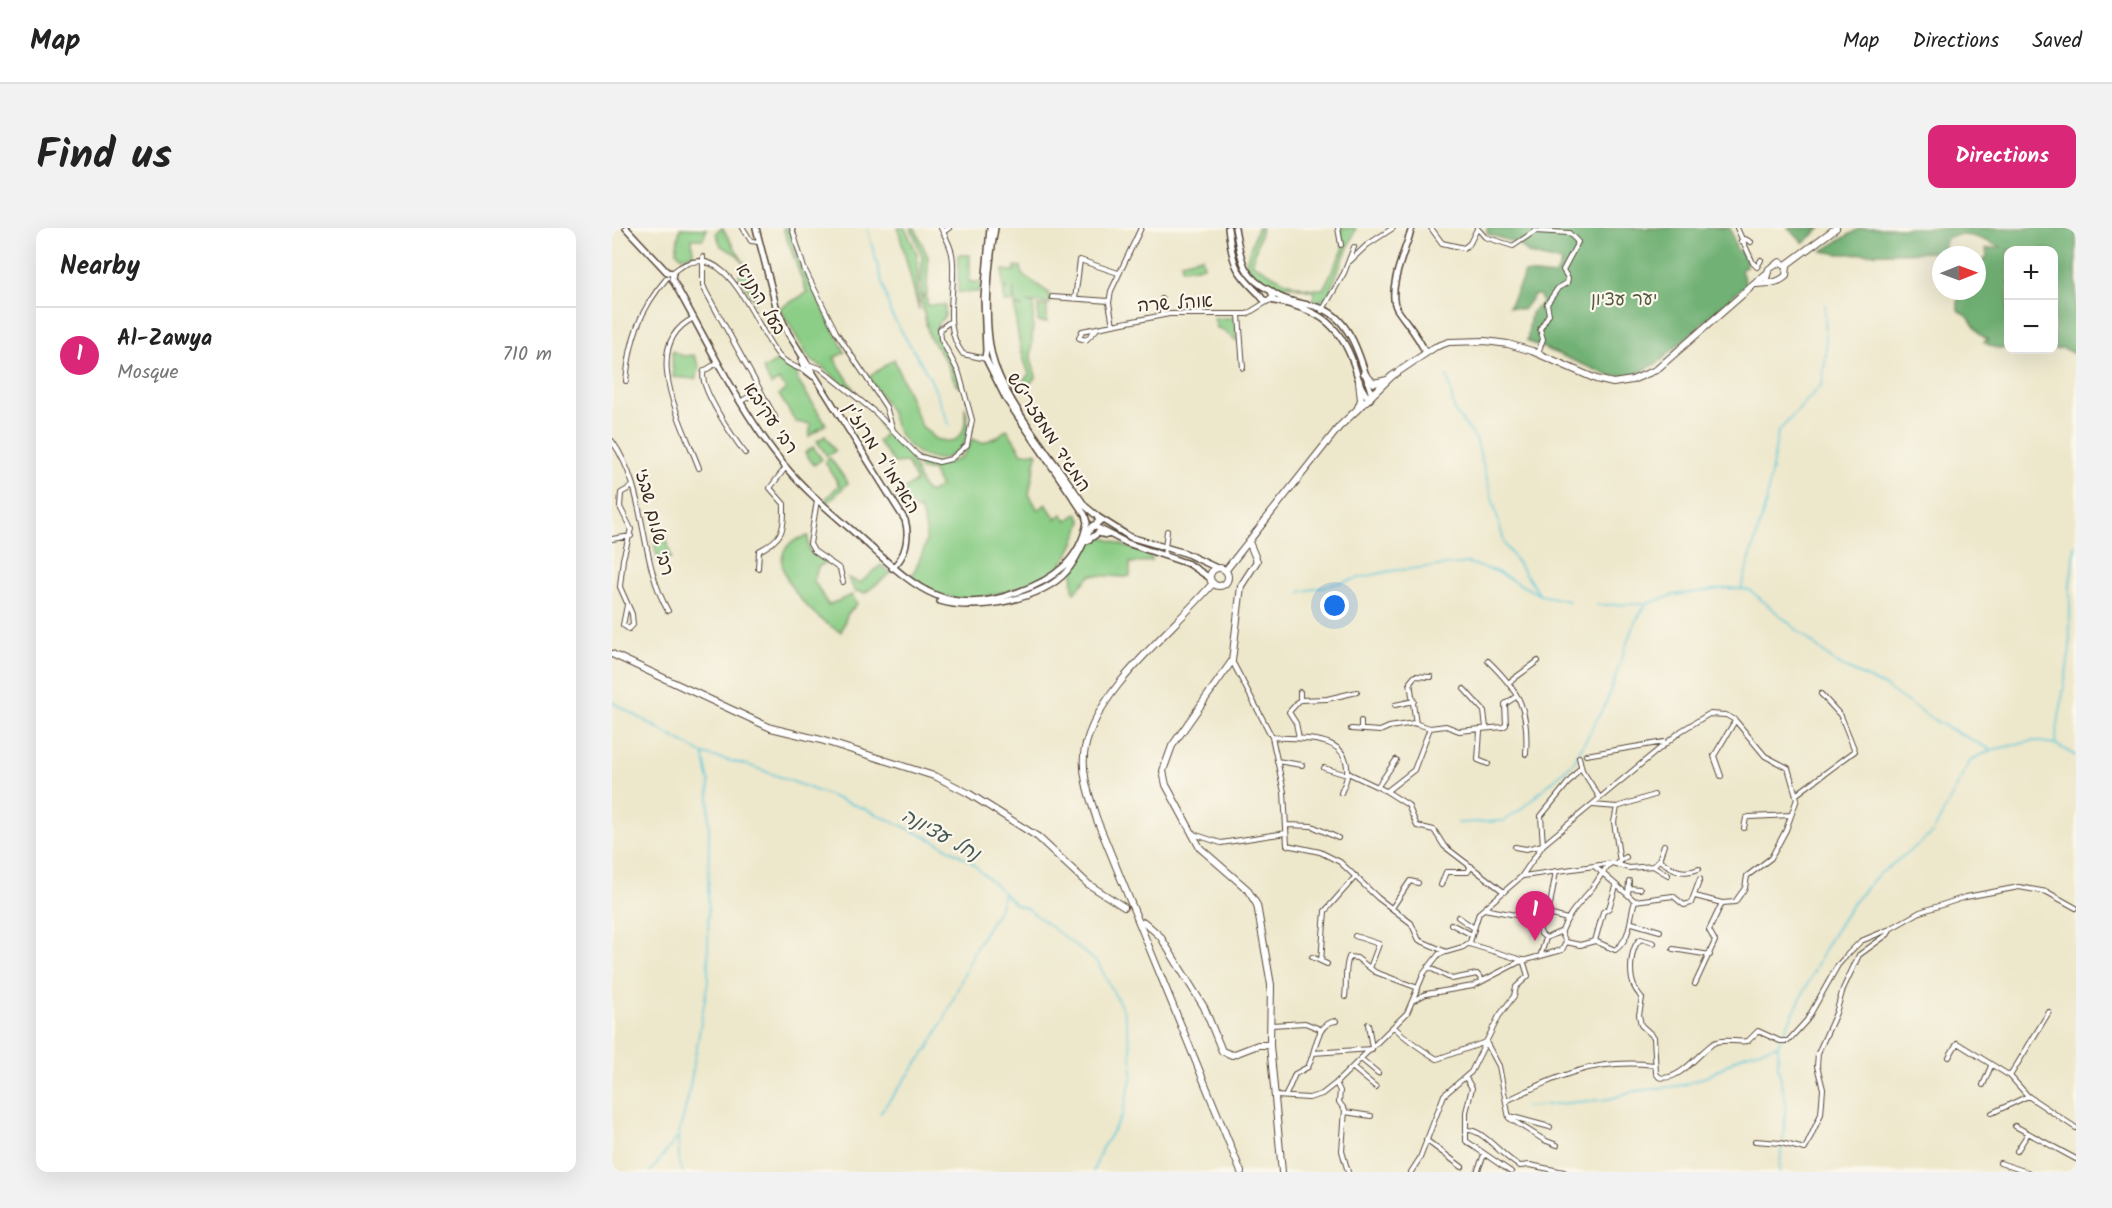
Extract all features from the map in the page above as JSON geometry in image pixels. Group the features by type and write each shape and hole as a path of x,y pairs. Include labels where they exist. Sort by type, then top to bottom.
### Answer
{"main road":[{"path":"1226,570 1315,455 1390,378 1425,352 1449,342 1485,341 1508,344 1538,353 1596,379 1613,382 1632,381 1656,370 1711,320 1757,284 1775,264 1786,265 1831,230"},
{"path":"1757,284 1776,283 1786,276 1786,265"},
{"path":"1766,274 1770,283"},
{"path":"1364,373 1376,383 1390,378"},
{"path":"1354,414 1361,400 1359,381"},
{"path":"1249,542 1254,549 1257,561 1241,586 1232,661 1172,746 1165,762 1166,785 1200,848 1247,889 1257,905 1270,974 1270,1045 1282,1172"},
{"path":"1226,570 1216,568 1211,571 1211,581 1110,695 1092,726 1084,749 1084,771 1096,820 1241,1172"},
{"path":"1211,581 1224,584 1228,579 1226,570"},
{"path":"612,654 771,728 821,740 937,777 968,793 1038,837 1088,884 1124,906"},
{"path":"1144,922 1160,936 1204,1007 1222,1051 1232,1055 1258,1045 1270,1045"}],"street":[{"name":"רבי עקיבא","path":"626,228 670,275 740,403 786,467 817,500 892,567"},
{"path":"743,228 751,241 759,242"},
{"name":"האדמו\"ר מרוז'ין","path":"756,228 776,306 808,367 905,520 908,539 902,554 892,567"},
{"path":"792,228 804,268 836,332 886,407 893,430"},
{"path":"949,228 942,230 952,259 951,321 962,352 978,357 994,354"},
{"name":"המגיד ממעזריטש","path":"990,228 984,298 986,356 1006,399 1090,524"},
{"name":"המגיד ממעזריטש","path":"995,228 989,298 990,336 996,367 1011,397 1085,506 1130,537 1166,547 1216,568"},
{"path":"1113,325 1109,301 1118,273 1141,228"},
{"path":"1228,228 1236,269 1248,285 1269,301 1319,315 1334,327 1370,399"},
{"path":"1235,228 1244,267 1260,286 1280,297 1324,309 1335,317 1349,334 1371,392 1370,399"},
{"path":"1338,228 1341,245"},
{"path":"1349,261 1367,245 1394,228"},
{"path":"1412,228 1393,297 1396,306 1416,333 1425,352"},
{"path":"1431,228 1442,243 1464,248 1470,243 1477,228 1485,237 1513,246 1535,231 1565,230 1575,238 1577,247 1563,270 1568,278 1567,283 1558,288 1546,304 1549,314 1540,329 1544,339 1538,353"},
{"path":"1737,228 1741,241 1757,267 1761,260"},
{"path":"1741,241 1745,238 1751,242"},
{"path":"1319,315 1349,261 1353,248"},
{"path":"626,381 634,328 646,304 670,275 686,261 703,257 703,285 706,292 775,417"},
{"name":"בעל התניא","path":"703,257 716,260"},
{"path":"1075,299 1080,260 1118,273"},
{"name":"בעל התניא","path":"723,263 735,278 777,352 790,363 826,374 876,413 918,456 945,461 956,456 967,445 971,433 971,415 959,373 940,336 940,329 951,321"},
{"path":"1257,310 1262,292 1269,291"},
{"path":"1269,291 1269,301"},
{"path":"1052,297 1109,301"},
{"path":"1162,299 1162,314"},
{"name":"אוהל שרה","path":"1096,330 1162,314 1200,312 1239,315 1257,310 1269,301"},
{"path":"1239,315 1244,368"},
{"path":"694,318 684,324 672,339 667,353 666,369 674,404 699,468"},
{"path":"986,356 994,354"},
{"path":"717,363 704,371 703,381 725,424 745,453"},
{"path":"740,403 760,390"},
{"name":"רבי שלום שבזי","path":"612,441 626,461 651,570 668,611"},
{"path":"758,568 759,551 773,544 783,530 784,504 770,488 786,467"},
{"path":"627,605 623,625 629,629 633,619 619,582 623,559 631,536 630,525 619,500 621,493 633,486"},
{"path":"817,500 810,544 814,551 840,569 843,582"},
{"path":"1079,552 1090,524 1088,515 1096,515"},
{"path":"892,567 920,589 943,599 968,602 1001,598 1043,583 1060,572 1096,515"},
{"path":"1090,524 1119,539"},
{"path":"1164,556 1167,531"},
{"path":"892,567 917,591 934,599 953,605 986,605 1013,599 1053,583 1067,571 1090,537 1098,533 1189,564 1211,581"},
{"path":"612,539 631,536"},
{"path":"1232,661 1272,737 1289,846 1326,855 1356,876 1412,923 1419,940 1444,951"},
{"path":"1488,661 1508,683 1526,714 1526,754"},
{"path":"1508,683 1538,661"},
{"path":"1416,724 1411,679 1422,675 1431,677"},
{"path":"1464,689 1483,709 1486,728"},
{"path":"1299,738 1296,723 1290,712 1300,700 1300,692"},
{"path":"1300,700 1327,699 1358,692"},
{"path":"1797,794 1855,751 1841,716 1821,694"},
{"path":"1350,729 1382,731 1386,726 1416,724 1430,728 1444,726 1459,731 1506,725 1505,704 1517,696"},
{"path":"1395,705 1414,701"},
{"path":"1468,944 1483,909 1522,876 1543,845 1665,742 1709,714 1726,715 1735,720 1765,756 1788,768 1797,794 1791,815 1771,858 1747,876 1738,899 1734,902 1722,903 1695,896"},
{"path":"1721,776 1714,756 1735,720"},
{"path":"1361,721 1361,730"},
{"path":"1388,791 1414,770 1430,728"},
{"path":"1480,730 1478,760 1488,764"},
{"path":"1272,737 1331,743 1342,756 1348,774 1341,793"},
{"path":"1586,755 1659,741 1665,742"},
{"path":"1579,758 1581,767 1600,798"},
{"path":"1378,786 1396,760"},
{"path":"1277,762 1302,765"},
{"path":"1543,845 1540,834 1540,816 1581,767"},
{"path":"1324,768 1348,774 1388,791 1411,807 1417,826 1434,830 1441,843 1504,892"},
{"path":"1592,804 1617,807 1654,795"},
{"path":"1615,863 1614,822 1617,807"},
{"path":"1744,828 1746,818 1749,817 1791,815"},
{"path":"1287,825 1316,827 1338,838"},
{"path":"1191,833 1225,843 1286,833"},
{"path":"1515,847 1526,849 1543,845"},
{"path":"1653,866 1659,860 1664,845"},
{"path":"1546,938 1561,932 1567,918 1593,887 1602,871 1626,857"},
{"path":"1659,860 1674,871 1690,872 1699,869"},
{"path":"1522,876 1615,863 1631,868 1653,866 1668,875"},
{"path":"1440,885 1446,872 1468,872 1471,866"},
{"path":"1594,866 1602,871 1616,887 1628,891 1640,889"},
{"path":"1483,909 1537,919 1545,913 1551,902 1556,871"},
{"path":"1321,961 1325,911 1356,876"},
{"path":"1635,901 1673,896 1688,905 1695,896 1700,879"},
{"path":"1561,932 1566,942 1577,945 1595,941 1615,950 1626,938 1632,923 1635,901 1628,891 1629,880"},
{"path":"1392,908 1410,881 1418,883"},
{"path":"1595,941 1603,912 1609,908 1616,887"},
{"path":"1654,943 1641,939 1636,944 1631,954 1632,981 1642,998 1639,1015 1641,1024 1654,1037 1654,1065 1659,1077 1666,1078 1676,1074 1717,1041 1748,1041 1758,1031 1780,1041 1788,1041 1807,1020 1838,965 1861,941 1890,929 1927,909 2019,887 2047,891 2076,908"},
{"path":"1695,984 1715,941 1709,930 1722,903"},
{"path":"1545,913 1567,918"},
{"path":"1458,918 1474,928"},
{"path":"1537,919 1541,934 1546,938"},
{"path":"1632,923 1660,931"},
{"path":"1452,924 1472,935"},
{"path":"1755,1141 1780,1143 1805,1149 1821,1114 1823,1089 1817,1066 1818,1053 1836,1013 1843,988 1859,955 1888,934 1890,929"},
{"path":"1355,936 1379,944 1370,968"},
{"path":"1542,954 1546,938"},
{"path":"1626,938 1636,944"},
{"path":"1414,1000 1426,994 1470,987 1523,960 1562,950 1566,942"},
{"path":"1275,1096 1309,1098 1322,1094 1336,1083 1407,1013 1428,968 1444,951 1468,944 1523,960"},
{"path":"1673,949 1710,955"},
{"path":"1312,957 1327,964"},
{"path":"1345,997 1347,982 1345,971 1349,957 1357,958 1370,968 1418,988"},
{"path":"1412,1172 1444,1095 1466,1078 1498,1016 1514,996 1516,987 1528,976 1523,960"},
{"path":"1428,968 1452,979 1477,974 1482,980"},
{"path":"2010,1076 2049,1012"},
{"path":"1286,1095 1295,1074 1308,1067 1320,1033 1328,1023 1336,1021"},
{"path":"1271,1025 1307,1023 1320,1029 1320,1033"},
{"path":"1368,1024 1372,1049"},
{"path":"1394,1027 1408,1040 1421,1046 1437,1059 1486,1042"},
{"path":"1486,1042 1499,1066 1509,1116 1519,1126 1557,1145"},
{"path":"1949,1057 1957,1043 2010,1076 2028,1096 2076,1128"},
{"path":"1313,1053 1372,1049"},
{"path":"1361,1059 1378,1073"},
{"path":"1506,1101 1545,1082 1598,1064 1654,1065"},
{"path":"1983,1085 1991,1066"},
{"path":"1353,1068 1376,1087"},
{"path":"1466,1078 1472,1088 1466,1112 1467,1143 1511,1172"},
{"path":"1336,1083 1340,1091 1339,1100 1345,1112 1342,1151 1348,1172"},
{"path":"1992,1113 2028,1096"},
{"path":"1345,1112 1371,1116"},
{"path":"1509,1116 1550,1127"},
{"path":"2014,1126 2076,1160"},
{"path":"1468,1130 1482,1134 1491,1145 1520,1166 1530,1165 1564,1172"},
{"path":"2017,1151 2027,1135"},
{"path":"1426,1140 1462,1167"},
{"path":"1477,1172 1484,1155"},
{"path":"2000,1163 2027,1172"}],"green space":[{"path":"680,228 707,229 703,239 692,239 693,254 682,257 676,251"},
{"path":"722,228 746,266 736,254 721,246 716,233"},
{"path":"783,228 789,228 801,267 845,352 834,358 858,396 810,360 780,308 807,293"},
{"path":"898,228 905,228 917,253 919,310"},
{"path":"911,228 915,228 928,257 927,295 921,296 922,256"},
{"path":"1257,228 1262,228 1252,263 1294,285 1323,289 1343,250 1340,228 1356,228 1328,295 1320,301 1312,300 1315,292 1287,285 1284,289 1261,280 1245,265"},
{"name":"יער עציון","path":"1487,228 1730,228 1737,250 1746,255 1746,266 1741,270 1746,284 1658,363 1634,375 1610,376 1527,341 1531,313 1542,303 1540,295 1534,295 1523,310 1509,307 1525,273 1555,276 1562,262 1529,254 1519,244 1487,234"},
{"path":"1788,228 1821,228 1804,243"},
{"path":"1860,228 2076,228 2076,355 2063,348 2058,349 2058,246 2004,246 2004,348 1990,346 1984,342 1988,340 1979,334 1969,318 1958,310 1958,300 1986,300 1986,249 2000,247 1968,235 1955,235 1948,237 1944,246 1932,246 1932,252 1840,254 1822,251"},
{"path":"958,255 970,255 970,282 980,282 980,292 958,292"},
{"path":"1202,257 1204,266 1182,269 1181,262"},
{"path":"1015,266 1021,267 1022,274 1049,293 1050,304 1026,302 1034,304 1031,359 1036,376 1028,386 1022,382 1029,374 1017,333 1015,307 1023,307 1015,305 1014,288 1013,302 1004,302 1004,289 1009,288 1003,288 1003,270 1015,271"},
{"path":"748,269 755,303 739,275"},
{"path":"923,296 927,299 927,305 945,305 945,316 937,325 936,335 953,364 961,388 956,385 947,363 929,336 921,300"},
{"path":"1038,306 1047,306 1047,322 1038,322"},
{"path":"1214,318 1235,318 1237,341 1217,328"},
{"path":"672,351 683,356 694,355 700,368 695,379 673,377"},
{"path":"894,359 921,425 935,439 951,442 960,436 965,423 965,407 967,433 964,443 953,454 935,459 926,456 910,446 897,430 887,405 868,378"},
{"path":"777,361 797,373 798,381 826,424 809,436 811,424 796,422 779,395 786,389 779,380 771,385 763,369"},
{"path":"877,420 908,452 923,488 930,493 940,486 932,470 921,470 913,456 930,463 947,463 962,455 972,439 982,443 997,437 1007,429 1022,453 1035,452 1037,454 1029,494 1038,510 1046,504 1056,519 1062,514 1067,521 1077,513 1082,521 1072,547 1057,570 1024,586 993,595 965,599 939,594 911,578 926,544 926,528 919,508 916,510 910,503 903,509 894,497 916,481 907,462 894,463 878,441 885,435"},
{"path":"825,436 835,451 827,456 817,441"},
{"path":"813,447 822,459 814,465 805,453"},
{"path":"830,458 848,483 828,503 825,500 839,485 825,462"},
{"path":"666,535 671,558 658,561 653,538"},
{"path":"808,536 809,551 827,562 818,567 814,581 828,605 852,595 857,604 847,615 841,632 828,625 801,600 783,569 783,555 790,544"},
{"path":"1099,536 1151,556 1152,561 1130,563 1130,576 1126,577 1091,575 1074,593 1073,577 1077,560 1086,546"},
{"path":"881,565 891,573 865,593 855,591 848,578 860,583"}],"waterway":[{"path":"867,228 891,314 930,378 950,426"},
{"path":"1741,589 1766,503 1778,432 1822,384 1826,353 1825,304"},
{"path":"1447,375 1455,412 1476,439 1505,545 1540,595"},
{"path":"2055,744 2070,649 2070,583 2076,544"},
{"path":"1300,592 1390,571 1468,563 1495,571 1540,595 1569,601"},
{"path":"1597,605 1646,604 1674,595 1728,588 1750,590 1836,663 1884,686 1934,720 1991,750"},
{"path":"1458,823 1504,821 1573,763 1606,703 1633,626 1646,604"},
{"name":"נחל עציונה","path":"612,702 703,754 751,766 865,809 933,840 970,861 1016,905 1028,909 1098,963 1124,1012 1131,1049 1132,1076 1122,1116 1102,1148 1093,1172"},
{"path":"1783,1141 1786,1103 1778,1067 1778,1045 1827,944 1853,903 1877,876 1932,834 1971,760 1991,750 2033,741 2055,744 2076,756"},
{"path":"650,1172 678,1137 688,1098 708,981 709,782 703,754"},
{"path":"880,1113 927,1050 945,1018 976,947 1000,907 1004,893"},
{"path":"1525,1107 1610,1099 1630,1092 1683,1085 1708,1076 1743,1055 1778,1045"},
{"path":"678,1138 679,1164 683,1172"},
{"path":"1779,1172 1782,1146"}],"place":[{"name":"Al-Zawya","path":"1535,941"}]}
